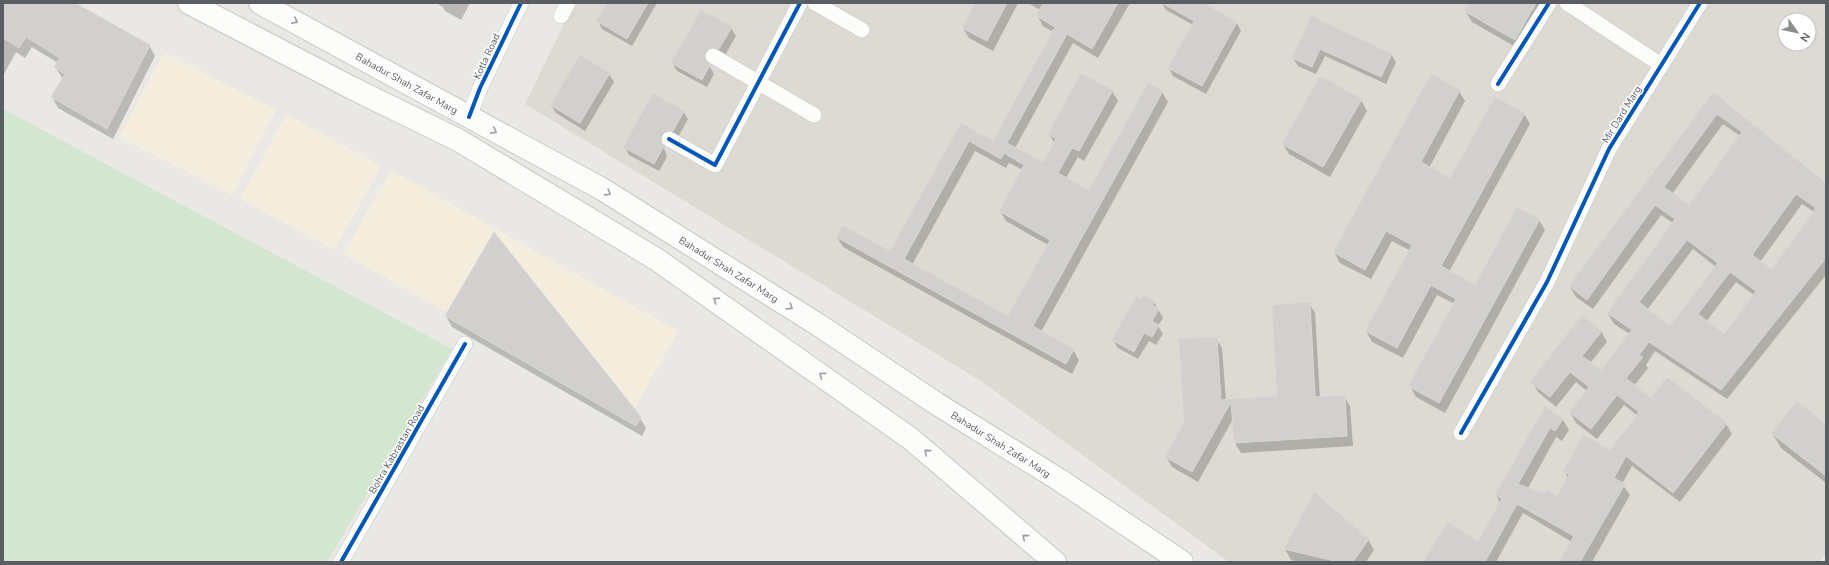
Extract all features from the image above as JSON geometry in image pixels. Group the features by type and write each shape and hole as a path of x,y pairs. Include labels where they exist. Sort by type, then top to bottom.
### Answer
{"main road":[{"path":"189,3 352,88 458,140 656,259 911,439 1045,559"},
{"name":"Bahadur Shah Zafar Marg","path":"260,3 602,189 817,324 937,404 1058,480 1182,562"}],"street":[{"name":"Kotla Road","path":"469,117 480,88 521,3"},
{"path":"669,139 715,165 760,83 800,3"},
{"path":"815,3 862,30"},
{"path":"1498,84 1550,3"},
{"path":"1567,3 1661,65"},
{"name":"Mir Dard Marg","path":"1461,433 1547,282 1609,149 1700,3"},
{"path":"712,56 814,115"},
{"name":"Bohra Kabrastan Road","path":"341,562 466,344"}],"shaded area":[{"path":"574,3 1826,3 1826,553 1820,562 1229,562 981,381 525,104"},
{"path":"164,52 276,110 232,195 119,137"},
{"path":"286,114 381,166 335,250 240,199"},
{"path":"391,170 678,331 631,415 343,254"}],"green space":[{"path":"3,109 452,349 327,562 3,562"}],"building":[{"path":"3,3 75,3 150,45 107,129 51,97 65,74 54,67 60,58 26,37 19,48 3,38"},
{"path":"607,3 648,3 627,39 596,21"},
{"path":"975,3 1007,3 987,41 962,28"},
{"path":"1043,3 1118,3 1092,49 1067,34 1007,143 1043,162 1056,139 1048,134 1081,73 1113,90 1079,151 1072,148 1058,173 1089,190 1148,83 1163,91 1033,326 1074,349 1066,364 836,237 842,225 890,251 961,123 993,141 1055,27 1036,16","holes":["969,141 1001,159 1004,153 1024,165 999,211 1050,240 1008,316 904,259"]},
{"path":"1162,3 1203,3 1237,22 1202,86 1168,68 1194,21"},
{"path":"1469,3 1536,3 1515,40 1464,11"},
{"path":"701,10 732,27 719,49 713,47 705,52 705,60 710,65 702,80 671,63"},
{"path":"1311,16 1392,54 1381,77 1320,49 1312,67 1292,58"},
{"path":"580,55 610,73 580,123 550,105"},
{"path":"1431,74 1460,90 1421,162 1450,178 1495,97 1525,113 1441,266 1475,285 1517,207 1540,219 1439,403 1408,386 1456,299 1431,285 1397,348 1365,331 1412,245 1386,231 1365,270 1333,252"},
{"path":"1320,76 1362,99 1323,167 1282,144"},
{"path":"1713,92 1826,183 1826,258 1721,390 1649,342 1639,355 1643,357 1626,378 1651,398 1667,377 1727,423 1673,493 1626,456 1614,478 1625,484 1580,562 1559,562 1574,536 1517,504 1485,562 1423,562 1447,522 1478,541 1502,499 1495,495 1545,406 1563,419 1555,431 1550,428 1518,484 1545,494 1547,490 1557,496 1569,475 1563,471 1583,435 1610,450 1639,412 1617,395 1591,429 1569,412 1589,387 1570,372 1550,397 1530,382 1582,315 1602,331 1582,356 1601,370 1632,330 1607,313 1675,219 1655,205 1587,300 1569,286","holes":["1717,114 1742,132 1689,205 1664,187","1796,194 1816,208 1772,269 1752,255","1687,240 1718,263 1670,326 1639,302","1730,272 1756,291 1724,334 1698,314"]},
{"path":"653,93 684,111 673,131 665,131 661,135 660,139 664,146 654,164 623,147"},
{"path":"494,232 641,417 636,426 445,316"},
{"path":"1144,295 1155,301 1152,305 1159,309 1152,321 1159,325 1152,337 1144,333 1134,352 1112,340 1136,297 1141,300"},
{"path":"1310,302 1315,397 1345,395 1347,436 1234,443 1231,402 1192,472 1165,457 1184,423 1179,339 1217,337 1221,400 1277,396 1272,305"},
{"path":"1797,401 1826,424 1826,476 1771,433"},
{"path":"1314,492 1369,539 1353,562 1339,562 1284,549"}],"cycle path":[{"path":"469,117 480,88 521,3"},
{"path":"669,139 715,165 800,3"},
{"path":"1498,84 1549,3"},
{"path":"1461,433 1547,282 1609,149 1700,3"},
{"path":"341,562 465,344"}]}
